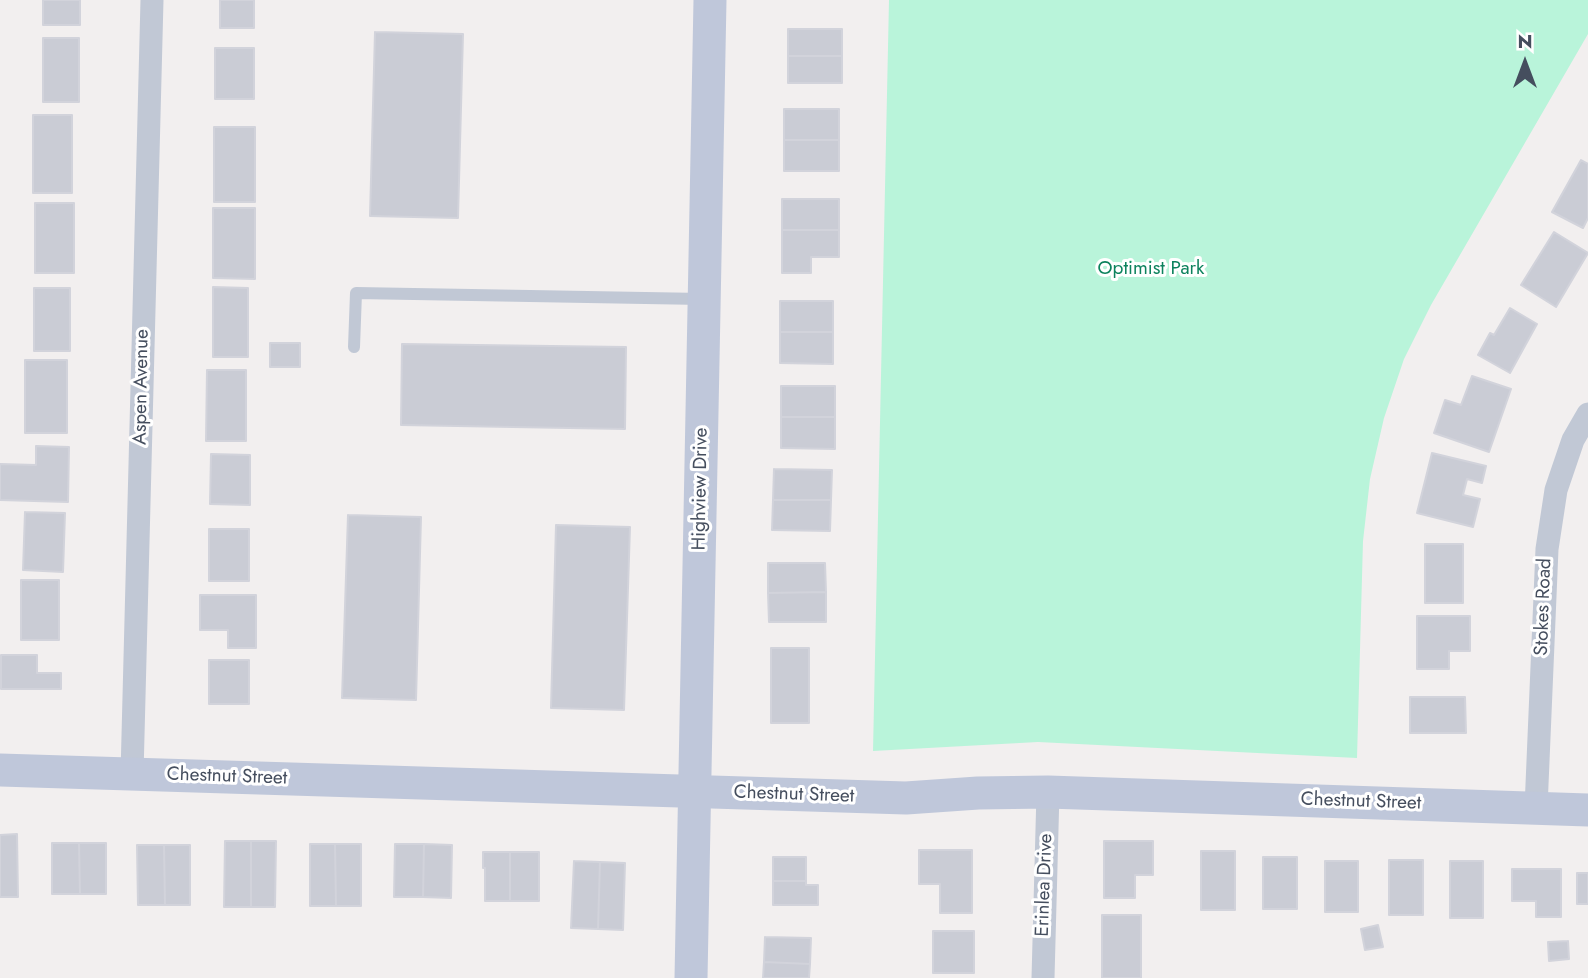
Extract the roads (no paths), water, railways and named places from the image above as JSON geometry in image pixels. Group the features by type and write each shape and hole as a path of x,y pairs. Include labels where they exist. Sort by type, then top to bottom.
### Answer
{"street":[{"name":"Aspen Avenue","path":"132,774 152,0"},
{"name":"Highview Drive","path":"691,978 710,0"},
{"name":"Stokes Road","path":"1536,808 1547,549 1556,490 1573,440 1588,414"},
{"name":"Chestnut Street","path":"0,770 906,798 1048,792 1588,810"},
{"name":"Erinlea Drive","path":"1043,978 1048,792"}],"lane":[{"path":"354,347 356,293 705,299"}],"park label":[{"name":"Optimist Park","path":"1151,269"}]}
